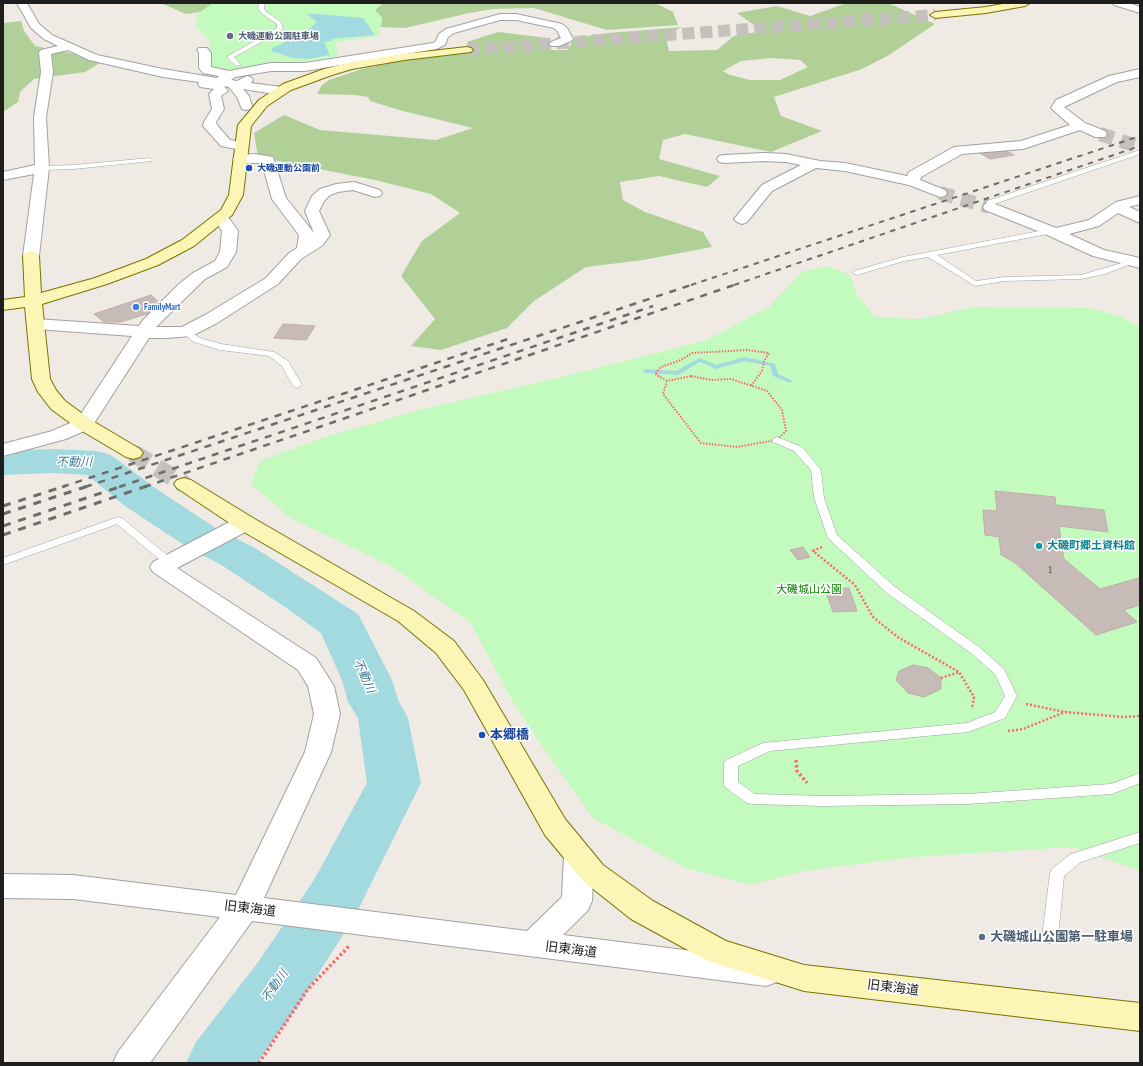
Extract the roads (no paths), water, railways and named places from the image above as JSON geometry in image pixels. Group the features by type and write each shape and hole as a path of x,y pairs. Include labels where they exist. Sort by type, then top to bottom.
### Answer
{"street":[{"path":"935,15 986,10 1025,3"},
{"path":"1118,3 1140,10"},
{"path":"21,4 35,26 48,37 93,58 163,73 281,91"},
{"path":"220,81 242,68 305,67 436,46 442,43 446,34 450,31 466,28 482,21 500,17 516,17 558,26 563,30 567,39 555,44"},
{"path":"35,26 32,30 45,52 47,72 40,117 42,168 31,256 42,380 47,392 58,405 84,424 133,453"},
{"path":"45,52 68,47"},
{"path":"203,50 205,53 205,68 230,75"},
{"path":"3,305 34,301 101,281 152,262 188,243 221,218 227,212 236,195 245,125 263,103 281,91 310,78 352,66 411,56 467,50"},
{"path":"242,68 252,76 235,87 243,96 246,106"},
{"path":"1100,134 1080,126 1057,108 1060,103 1113,79 1140,73"},
{"path":"185,83 218,86 222,91 215,94 218,109 210,122 210,126 226,143 241,152 255,158 268,160 279,199 307,235 305,248"},
{"path":"913,182 914,175 959,150 1023,145 1080,126"},
{"path":"724,159 779,157 814,164 845,167 913,182 940,192"},
{"path":"742,219 767,188 814,164"},
{"path":"3,176 42,168"},
{"path":"36,324 165,334 186,332 272,281 295,256 305,248 317,242 322,235 312,211 317,198 325,192 336,188 354,186 375,193"},
{"path":"1053,232 1094,223 1117,207 1140,200"},
{"path":"1117,207 1140,218"},
{"path":"990,208 1053,232 1099,253 1136,262"},
{"path":"3,450 59,435 84,424 149,324 185,288 200,276 220,264 228,252 230,231 221,218"},
{"path":"184,484 240,525 406,616 445,647 474,686 555,827 593,873 649,914 718,951 804,978"},
{"path":"130,1063 257,910 318,752 327,714 321,686 307,664 161,568 240,525"},
{"path":"533,945 577,901 579,856"},
{"name":"旧東海道","path":"3,886 73,887 533,945 1140,1017"}],"lane":[{"path":"242,68 230,57 278,31 280,28 279,23 261,8 262,3"},
{"path":"990,208 990,203 1140,152"},
{"path":"42,168 74,167 150,160"},
{"path":"857,273 903,259 1053,232"},
{"path":"930,254 975,284 1004,279 1081,277 1136,262"},
{"path":"186,332 197,340 220,347 271,354 285,362 297,385"},
{"path":"776,440 798,449 816,470 819,498 832,536 891,590 975,650 1000,672 1010,696 1000,715 968,727 768,746 731,763 731,784 752,799 823,801 966,799 1112,789 1140,778"},
{"path":"3,562 118,520 170,563"},
{"path":"1050,937 1057,873 1076,858 1140,837"}],"water":[{"path":"307,14 363,18 375,35 331,39 332,41 324,42 330,55 307,59 293,58 271,51 272,48 303,34 317,22"}],"waterway":[{"path":"646,371 678,373 700,360 716,367 745,359 773,365 775,375 790,381"},
{"name":"不動川","path":"3,463 51,461 97,463 140,497 199,536 239,557 301,597 341,625 367,680 373,702 383,718 394,783 335,897 278,984 219,1063"}],"tunnel":[{"path":"467,50 935,15"},
{"path":"1100,134 1140,147"},
{"path":"940,193 990,207"},
{"path":"133,453 184,484"}],"railway":[{"path":"691,285 1140,136"},
{"path":"734,285 1140,146"},
{"path":"144,487 737,284"},
{"path":"88,486 691,285"},
{"path":"119,487 653,306"},
{"path":"62,487 508,339"},
{"path":"3,506 65,486"},
{"path":"3,514 88,486"},
{"path":"3,526 122,486"},
{"path":"3,535 147,486"}],"place":[{"name":"大磯運動公園駐車場","path":"230,36"},
{"name":"大磯運動公園前","path":"249,168"},
{"name":"FamilyMart","path":"136,307"},
{"name":"大磯町郷土資料館","path":"1039,546"},
{"name":"本郷橋","path":"482,735"},
{"name":"大磯城山公園第一駐車場","path":"982,937"}],"park label":[{"name":"大磯城山公園","path":"809,590"}]}
